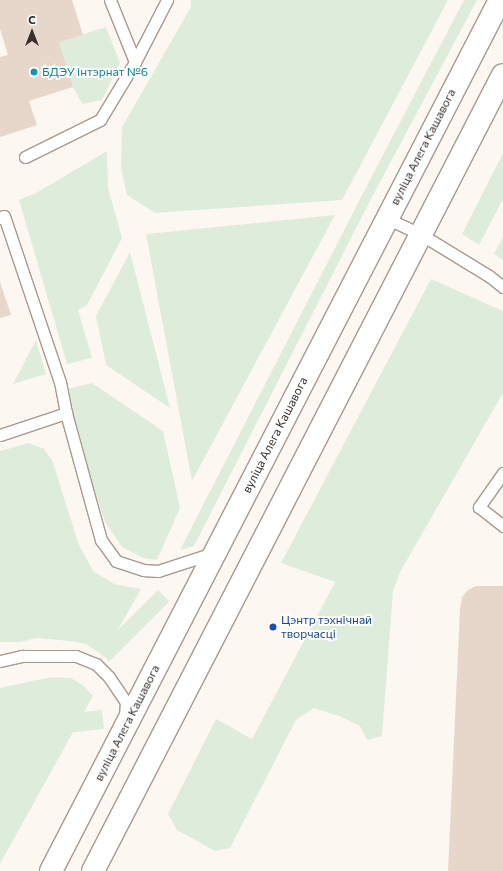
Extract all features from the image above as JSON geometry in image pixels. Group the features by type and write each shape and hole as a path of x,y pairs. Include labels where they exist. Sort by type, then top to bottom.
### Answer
{"main road":[{"name":"вуліца Алега Кашавога","path":"51,871 386,218 500,0"},
{"path":"93,871 422,235 503,75"}],"lane":[{"path":"110,0 134,62"},
{"path":"25,157 100,120 134,62 167,0"},
{"path":"0,218 4,216 60,382 66,413 101,540 116,561 143,570 158,571 214,553"},
{"path":"386,218 422,235 503,287"},
{"path":"0,435 66,413"},
{"path":"503,474 479,508 503,526"},
{"path":"0,651 22,656 76,656 96,664 109,677 126,702 125,727"},
{"path":"0,661 22,656"}],"green space":[{"path":"191,0 448,0 342,200 155,213 127,195 121,169 122,127 191,7"},
{"path":"464,0 477,0 371,199 194,546 180,550 374,172"},
{"path":"106,27 120,63 102,100 82,104 73,87 59,42"},
{"path":"107,151 108,188 122,238 87,305 78,310 92,358 67,364 19,200 36,193"},
{"path":"503,153 503,199 479,245 462,234"},
{"path":"335,215 192,481 146,234"},
{"path":"503,237 503,260 494,254"},
{"path":"130,252 170,408 106,365 96,316"},
{"path":"431,279 503,311 503,393 400,572 393,591 382,736 367,740 360,726 339,716 314,708 296,720 230,848 215,851 177,830 168,814 216,719 252,739 335,582 281,563"},
{"path":"36,340 46,374 13,384"},
{"path":"92,383 163,431 180,508 157,560 143,558 122,547 105,522 63,390"},
{"path":"29,443 44,449 52,460 79,545 93,571 114,584 141,589 103,656 86,644 70,641 37,638 19,642 0,642 0,451"},
{"path":"158,590 169,601 109,661 98,650"},
{"path":"51,677 71,678 84,686 93,696 0,864 0,688"},
{"path":"102,710 104,729 0,740 0,721"}],"building":[{"name":"БДЭУ інтэрнат №6","path":"0,0 72,0 83,35 59,42 73,87 29,101 37,125 0,137 0,57 8,55 0,29"},
{"path":"0,282 11,315 0,318"},
{"path":"476,586 503,586 503,871 448,871 460,609 462,597 468,590"}],"place":[{"name":"БДЭУ інтэрнат №6","path":"34,72"},
{"name":"Цэнтр тэхнічнай творчасці","path":"273,627"}]}
